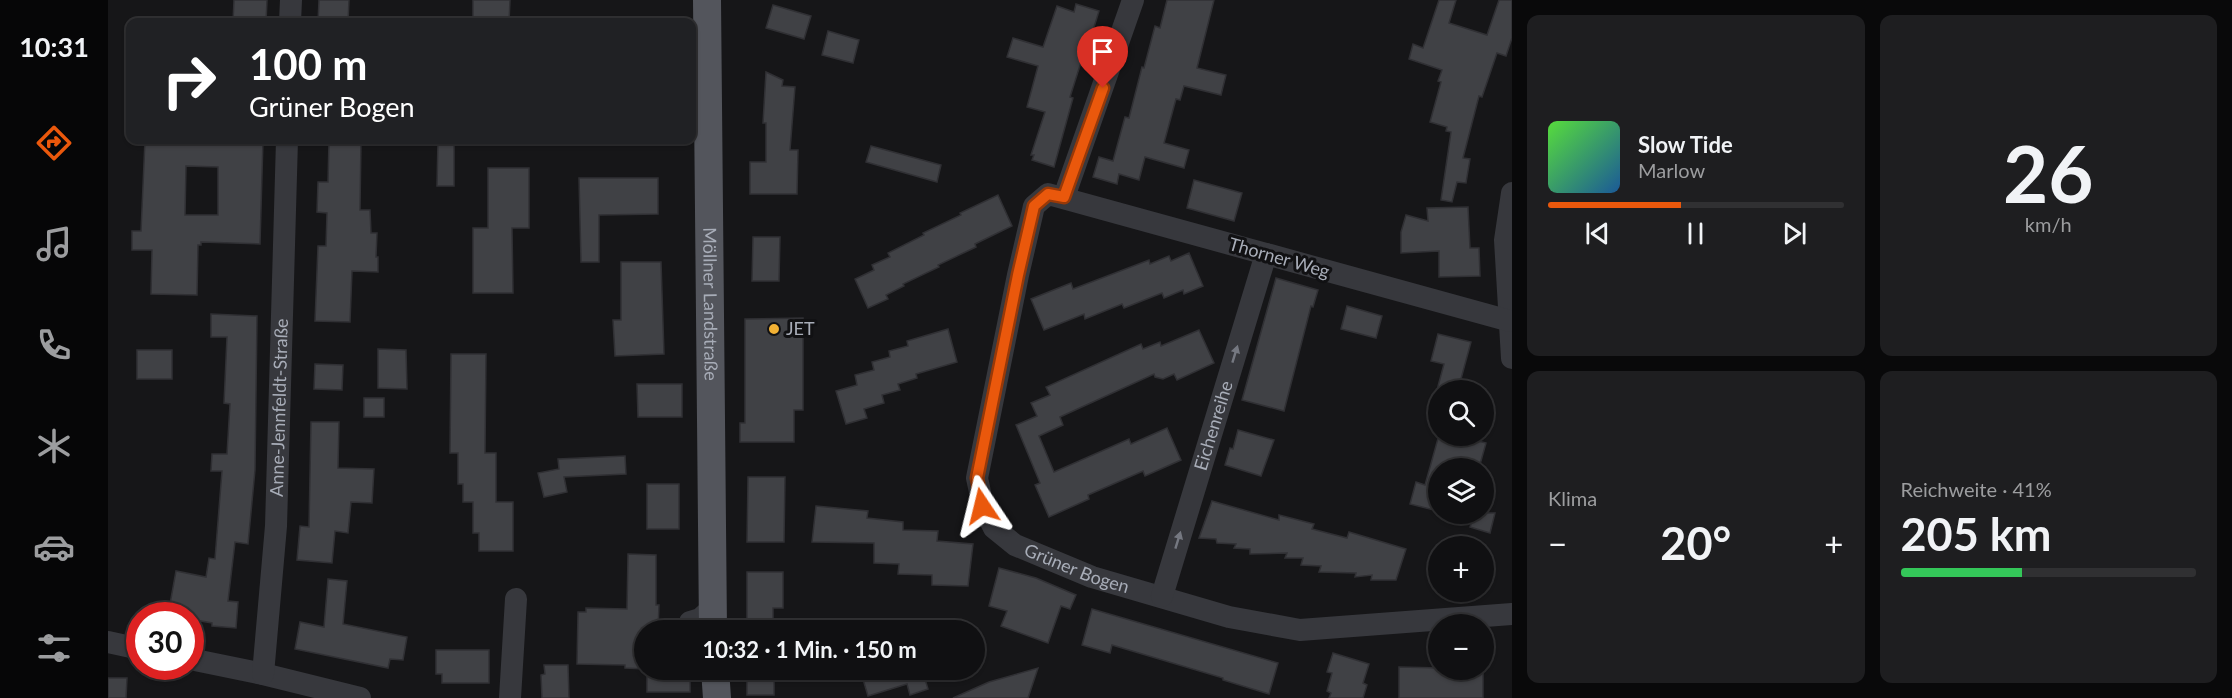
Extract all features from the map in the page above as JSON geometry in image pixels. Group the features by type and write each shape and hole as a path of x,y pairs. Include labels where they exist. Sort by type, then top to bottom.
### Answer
{"main road":[{"name":"Möllner Landstraße","path":"705,620 707,0"},
{"path":"716,680 717,698"}],"street":[{"path":"290,18 291,0"},
{"name":"Grüner Bogen","path":"1133,0 1056,195 1034,206 977,478 982,506 994,528 1015,544 1092,577 1229,617 1300,630 1512,614"},
{"name":"Anne-Jennfeldt-Straße","path":"263,674 276,526 287,144"},
{"path":"1512,193 1505,240 1512,357"},
{"name":"Thorner Weg","path":"1056,195 1510,321"},
{"name":"Eichenreihe","path":"1162,596 1266,254"},
{"path":"510,698 516,599"},
{"path":"108,642 126,646"},
{"path":"204,662 360,698"}],"building":[{"path":"234,0 267,0 266,18 233,18"},
{"path":"319,0 349,0 348,18 318,18"},
{"path":"473,0 510,0 509,18 473,18"},
{"path":"1167,0 1214,0 1197,68 1226,75 1221,95 1184,86 1180,100 1176,99 1164,143 1189,150 1184,168 1145,157 1139,180 1119,174 1117,184 1093,177 1099,157 1113,161 1125,117 1129,118 1155,26 1160,28"},
{"path":"1439,0 1456,0 1449,23 1487,35 1499,0 1512,0 1512,38 1506,56 1497,53 1482,97 1479,96 1463,158 1470,159 1466,183 1457,182 1452,202 1441,200 1451,132 1446,131 1447,127 1430,122 1442,70 1409,59 1413,44 1423,48"},
{"path":"1076,4 1099,11 1070,97 1073,98 1054,167 1032,160 1034,155 1031,155 1045,112 1027,107 1038,66 1007,57 1013,38 1043,47 1057,6 1074,12"},
{"path":"773,5 811,16 804,39 766,28"},
{"path":"828,31 859,40 853,63 822,55"},
{"path":"766,72 783,80 782,86 795,87 790,150 798,150 797,194 750,194 750,162 766,162 766,123 763,123"},
{"path":"145,144 263,144 260,244 201,242 201,245 198,245 197,295 151,294 152,250 132,250 132,231 141,231","holes":["186,166 218,167 218,215 185,215"]},
{"path":"329,144 361,144 360,210 370,210 371,233 377,233 378,272 352,271 350,322 315,321 318,246 326,246 327,213 317,212 318,182 328,182"},
{"path":"438,144 454,144 454,186 437,186"},
{"path":"871,146 941,165 937,182 866,162"},
{"path":"488,168 529,168 529,228 512,228 513,293 473,293 473,228 488,228"},
{"path":"579,178 658,178 658,214 599,215 599,262 581,262"},
{"path":"1194,180 1242,193 1234,221 1187,208"},
{"path":"998,195 1012,226 975,244 976,247 938,265 939,267 903,284 904,286 886,295 888,299 868,308 855,279 874,270 872,265 890,257 888,253 961,215 960,213"},
{"path":"1468,207 1470,248 1479,248 1480,276 1439,277 1439,251 1401,253 1401,232 1406,215 1428,221 1427,208"},
{"path":"753,237 780,237 779,281 752,281"},
{"path":"1189,253 1203,286 1184,294 1183,290 1164,298 1162,293 1124,308 1122,304 1085,319 1084,314 1044,330 1031,299 1071,283 1073,289 1149,260 1150,264 1169,256 1171,261"},
{"path":"621,262 661,262 664,354 615,356 613,320 621,320"},
{"path":"1276,278 1318,290 1313,307 1311,306 1284,411 1242,400"},
{"path":"1347,306 1382,316 1376,338 1341,329"},
{"path":"211,314 257,316 255,470 248,544 235,542 228,601 238,602 236,628 212,626 212,623 204,622 204,602 170,602 176,571 206,577 209,558 215,559 222,471 211,471 212,454 227,454 230,404 224,403 227,337 211,337"},
{"path":"803,318 803,410 794,410 794,442 740,442 740,423 745,423 745,319"},
{"path":"948,329 957,362 916,374 917,378 898,384 900,390 882,395 884,403 864,409 867,418 846,424 836,391 857,385 855,375 874,370 872,362 890,357 889,351 908,346 907,341"},
{"path":"1199,330 1214,363 1177,380 1174,374 1163,379 1155,377 1154,374 1060,417 1063,425 1039,436 1054,472 1129,439 1131,444 1167,428 1181,460 1145,476 1143,471 1088,495 1089,499 1049,517 1035,485 1040,483 1016,425 1037,416 1031,403 1050,395 1046,387 1141,344 1143,349 1160,342 1161,346"},
{"path":"1438,334 1471,342 1461,380 1440,380 1444,364 1431,361"},
{"path":"378,349 406,350 407,389 378,388"},
{"path":"137,350 172,350 172,379 137,379"},
{"path":"451,354 486,354 485,453 496,453 496,502 513,502 513,551 479,551 479,533 473,533 473,502 463,502 463,484 458,484 458,453 450,453"},
{"path":"315,364 343,365 342,390 314,389"},
{"path":"637,384 682,384 682,417 638,417"},
{"path":"364,398 384,398 384,417 364,417"},
{"path":"311,422 339,422 338,468 374,469 372,503 351,502 348,533 335,531 332,563 297,560 300,526 309,527"},
{"path":"1238,430 1274,440 1261,476 1225,465 1230,448 1233,449"},
{"path":"1436,446 1485,446 1482,458 1433,458"},
{"path":"625,456 626,474 564,477 567,492 544,497 538,473 559,469 558,459"},
{"path":"1428,474 1428,508 1410,504 1416,482 1425,485"},
{"path":"748,477 785,477 784,542 747,542"},
{"path":"647,484 679,484 679,529 647,529"},
{"path":"1212,501 1279,520 1279,515 1314,524 1312,529 1347,538 1349,532 1406,549 1396,580 1371,580 1372,575 1355,577 1356,573 1319,572 1321,566 1301,565 1303,558 1285,558 1287,553 1250,554 1250,549 1234,548 1236,544 1217,543 1216,539 1199,538"},
{"path":"816,506 868,511 867,518 903,522 903,530 938,531 937,541 973,544 968,586 932,585 932,575 898,574 899,564 874,563 874,543 812,542"},
{"path":"1471,524 1492,524 1490,533 1470,527"},
{"path":"628,554 656,555 656,605 659,605 658,620 634,620 634,668 625,668 625,665 577,664 578,612 586,612 586,608 627,609"},
{"path":"999,568 1036,578 1076,595 1070,609 1061,606 1048,643 1001,626 1007,611 989,606"},
{"path":"747,572 783,572 783,608 773,608 773,620 747,620"},
{"path":"328,579 347,581 343,624 407,637 403,660 390,659 388,668 295,649 300,622 324,627"},
{"path":"1092,609 1278,663 1269,694 1112,645 1110,653 1082,645"},
{"path":"436,650 489,650 489,683 442,683 442,674 436,674"},
{"path":"1333,653 1369,664 1363,683 1367,685 1363,698 1329,698 1331,693 1327,691 1332,673 1327,672"},
{"path":"544,665 568,665 569,698 542,698 541,675 545,674"},
{"path":"1399,667 1428,668 1428,680 1483,680 1483,698 1399,698"},
{"path":"1038,668 1028,698 953,698 989,682"},
{"path":"108,678 126,678 126,698 108,698"},
{"path":"647,680 690,680 690,692 647,692"},
{"path":"747,680 774,680 774,695 747,695"},
{"path":"863,680 925,680 928,689 910,695 907,684 868,696"}],"place":[{"name":"JET","path":"774,329"}],"route":[{"path":"982,506 977,478 1034,206 1048,194 1064,197 1103,88"}]}
